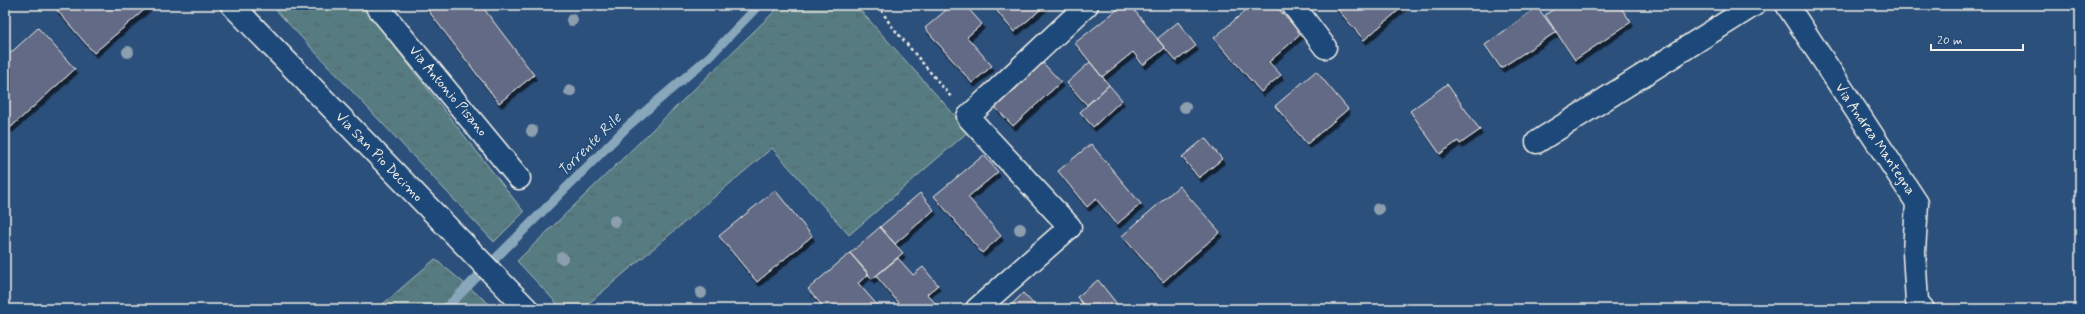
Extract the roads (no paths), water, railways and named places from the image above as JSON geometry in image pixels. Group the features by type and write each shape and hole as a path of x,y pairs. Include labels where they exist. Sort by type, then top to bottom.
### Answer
{"street":[{"name":"Via San Pio Decimo","path":"232,5 522,305"},
{"name":"Via Antonio Pisano","path":"376,5 519,178"},
{"path":"977,309 1070,227 968,117 1087,5"},
{"path":"1294,5 1325,47"},
{"path":"1537,142 1754,5"},
{"name":"Via Andrea Mantegna","path":"1787,5 1917,203 1914,252 1916,295 1917,302 1923,309"}],"waterway":[{"name":"Torrente Rile","path":"445,309 628,126 709,57 759,5"}]}
